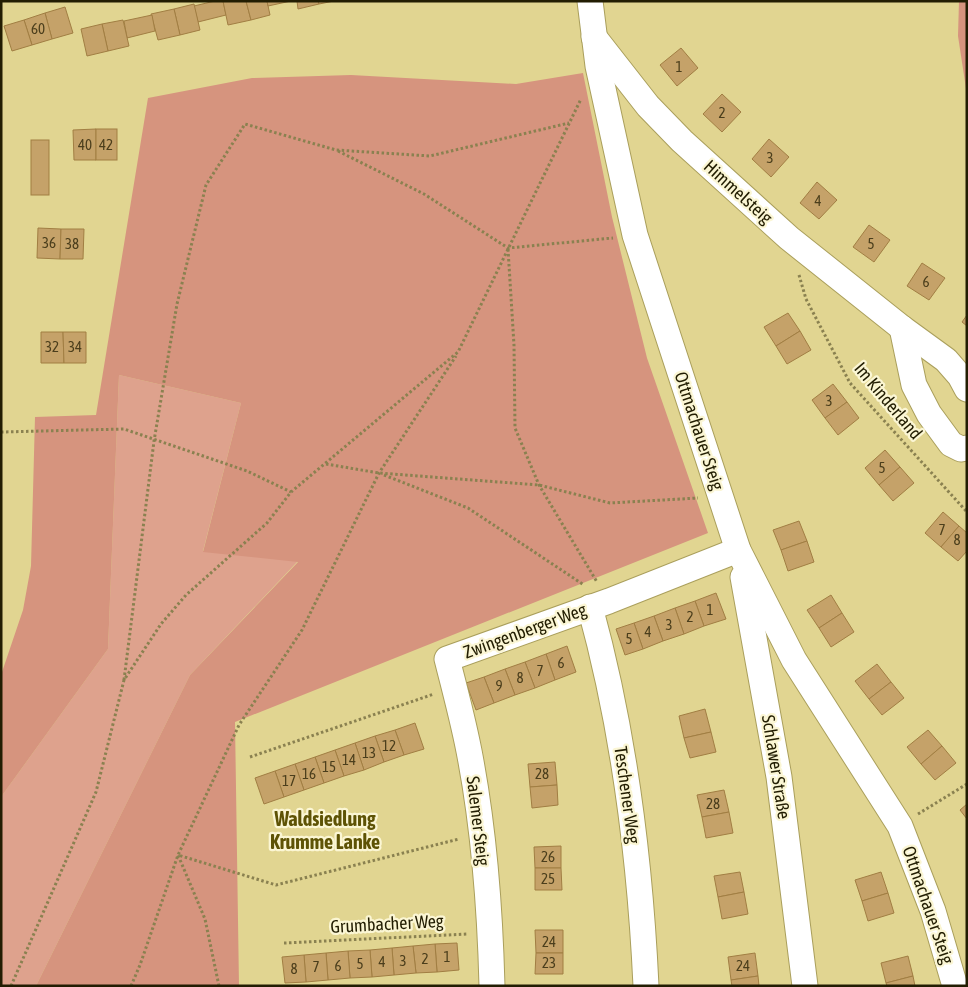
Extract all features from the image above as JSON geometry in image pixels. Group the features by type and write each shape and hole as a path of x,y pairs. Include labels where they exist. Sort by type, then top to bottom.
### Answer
{"street":[{"name":"Ottmachauer Steig","path":"590,1 598,66 635,234 738,550 794,660 900,826 933,911 955,986"},
{"name":"Himmelsteig","path":"594,37 648,106 682,141 789,238 902,328 946,360 960,376 967,389"},
{"path":"902,328 914,385 950,444 961,449 967,448"},
{"name":"Zwingenberger Weg","path":"448,659 599,604 738,550"},
{"name":"Schlawer Straße","path":"738,550 779,777 805,986"},
{"name":"Teschener Weg","path":"599,604 641,893 646,986"},
{"name":"Salemer Steig","path":"448,659 469,753 480,833 491,935 492,986"}],"path":[{"path":"131,986 140,966 178,854 239,726 302,630 379,473 458,352 598,66"},
{"path":"336,150 430,156 569,123"},
{"path":"11,986 96,792 124,680 154,441 177,304 206,185 244,124 336,150 424,194 508,248 635,234"},
{"path":"508,248 514,346 516,428 539,485 599,604"},
{"name":"Im Kinderland","path":"799,273 806,299 850,383 967,512"},
{"path":"124,680 161,624 186,595 266,523 291,492 458,352"},
{"path":"1,432 124,429 154,441 247,471 291,492"},
{"path":"325,464 379,473 539,485 610,503 721,496"},
{"path":"379,473 468,508 599,604"},
{"path":"250,757 438,693"},
{"name":"Ottmachauer Steig","path":"900,826 967,784"},
{"path":"178,854 276,886 480,833"},
{"path":"178,854 205,918 219,986"},
{"name":"Grumbacher Weg","path":"284,944 458,933 491,935"}],"shaded area":[{"path":"959,1 967,1 967,95 958,36"},
{"path":"583,73 612,217 647,358 708,533 235,722 239,986 36,986 190,675 298,562 203,552 241,403 119,375 108,649 1,797 1,675 23,610 31,566 35,417 96,415 148,98 252,78 351,75 516,84"},
{"path":"119,375 241,403 203,551 298,561 190,675 36,986 1,986 1,797 108,649"}],"building":[{"path":"223,1 226,15 198,22 194,6"},
{"path":"223,1 246,1 251,20 228,25"},
{"path":"246,1 267,1 270,15 251,20"},
{"path":"267,1 291,1 268,6"},
{"path":"297,1 318,1 319,4 298,9"},
{"path":"318,1 334,1 319,4"},
{"path":"194,4 200,30 180,35 174,9"},
{"path":"65,7 73,33 52,39 45,13"},
{"path":"174,9 180,35 158,40 151,14"},
{"path":"45,13 52,39 32,45 24,20"},
{"path":"152,15 155,31 127,38 124,21"},
{"path":"24,20 32,45 12,51 4,26"},
{"path":"123,20 129,46 108,51 102,24"},
{"path":"102,24 108,51 87,56 81,29"},
{"path":"681,48 698,68 677,86 660,65"},
{"path":"722,94 741,112 722,132 703,114"},
{"path":"96,129 96,160 74,160 73,130"},
{"path":"96,129 117,129 117,160 96,160"},
{"path":"769,139 789,157 771,177 752,159"},
{"path":"31,140 49,140 49,195 31,195"},
{"path":"817,182 837,200 819,219 800,203"},
{"path":"869,225 890,240 874,262 853,247"},
{"path":"38,228 61,229 60,259 37,258"},
{"path":"61,229 84,229 83,259 60,259"},
{"path":"922,263 945,278 929,300 907,286"},
{"path":"788,313 800,331 776,346 764,327"},
{"path":"967,315 967,326 962,322"},
{"path":"800,331 811,350 787,364 776,346"},
{"path":"41,332 63,332 64,363 41,363"},
{"path":"63,332 86,332 86,363 64,363"},
{"path":"833,384 847,402 825,418 812,400"},
{"path":"847,402 859,418 838,435 825,418"},
{"path":"885,450 900,467 879,485 865,468"},
{"path":"900,467 914,483 893,501 879,485"},
{"path":"943,512 959,526 941,547 925,533"},
{"path":"799,521 807,541 781,550 773,530"},
{"path":"959,526 967,533 967,551 958,561 941,547"},
{"path":"807,541 814,562 788,571 781,550"},
{"path":"716,593 726,619 704,626 695,601"},
{"path":"831,595 842,613 819,628 807,610"},
{"path":"695,601 704,626 684,634 675,608"},
{"path":"675,608 684,634 663,641 654,616"},
{"path":"842,613 854,632 831,647 819,628"},
{"path":"654,616 663,641 643,649 634,623"},
{"path":"634,623 643,649 625,655 616,629"},
{"path":"567,646 576,672 555,680 546,654"},
{"path":"546,654 555,680 535,688 525,662"},
{"path":"525,662 535,688 515,695 505,669"},
{"path":"877,664 891,682 869,699 855,681"},
{"path":"505,669 515,695 494,703 484,677"},
{"path":"484,677 494,703 476,710 466,683"},
{"path":"891,682 904,698 882,715 869,699"},
{"path":"705,709 711,732 684,738 679,716"},
{"path":"415,723 424,749 404,755 395,730"},
{"path":"395,730 404,755 384,762 375,736"},
{"path":"928,730 942,746 921,764 907,747"},
{"path":"711,732 716,752 690,758 684,738"},
{"path":"375,736 384,762 364,770 355,743"},
{"path":"355,743 364,770 344,776 335,750"},
{"path":"942,746 956,763 935,780 921,764"},
{"path":"335,750 344,776 324,783 315,757"},
{"path":"315,757 324,783 304,790 295,764"},
{"path":"555,762 557,785 530,787 528,764"},
{"path":"295,764 304,790 284,797 275,771"},
{"path":"275,771 284,797 264,804 255,778"},
{"path":"557,785 558,805 532,808 530,787"},
{"path":"724,790 729,812 702,817 697,795"},
{"path":"967,804 967,819 960,810"},
{"path":"729,812 733,833 706,838 702,817"},
{"path":"561,846 561,868 535,868 534,847"},
{"path":"535,868 561,868 562,890 535,890"},
{"path":"740,872 744,892 718,897 714,876"},
{"path":"881,872 888,893 862,901 855,880"},
{"path":"744,892 748,914 722,919 718,897"},
{"path":"888,893 894,913 868,921 862,901"},
{"path":"535,930 563,930 563,953 536,953"},
{"path":"457,943 459,970 437,972 435,944"},
{"path":"435,944 437,972 416,973 413,946"},
{"path":"413,946 416,973 394,975 392,948"},
{"path":"392,948 394,975 372,977 370,950"},
{"path":"370,950 372,977 350,978 348,951"},
{"path":"348,951 350,978 328,980 326,953"},
{"path":"326,953 328,980 306,982 304,955"},
{"path":"536,953 563,953 563,974 535,974"},
{"path":"755,953 758,976 731,980 728,957"},
{"path":"304,955 306,982 285,983 282,957"},
{"path":"908,956 913,976 886,983 881,963"},
{"path":"758,976 759,986 732,986 731,980"},
{"path":"913,976 915,986 887,986 886,983"}],"district":[{"name":"Waldsiedlung Krumme Lanke","path":"325,830"}]}
